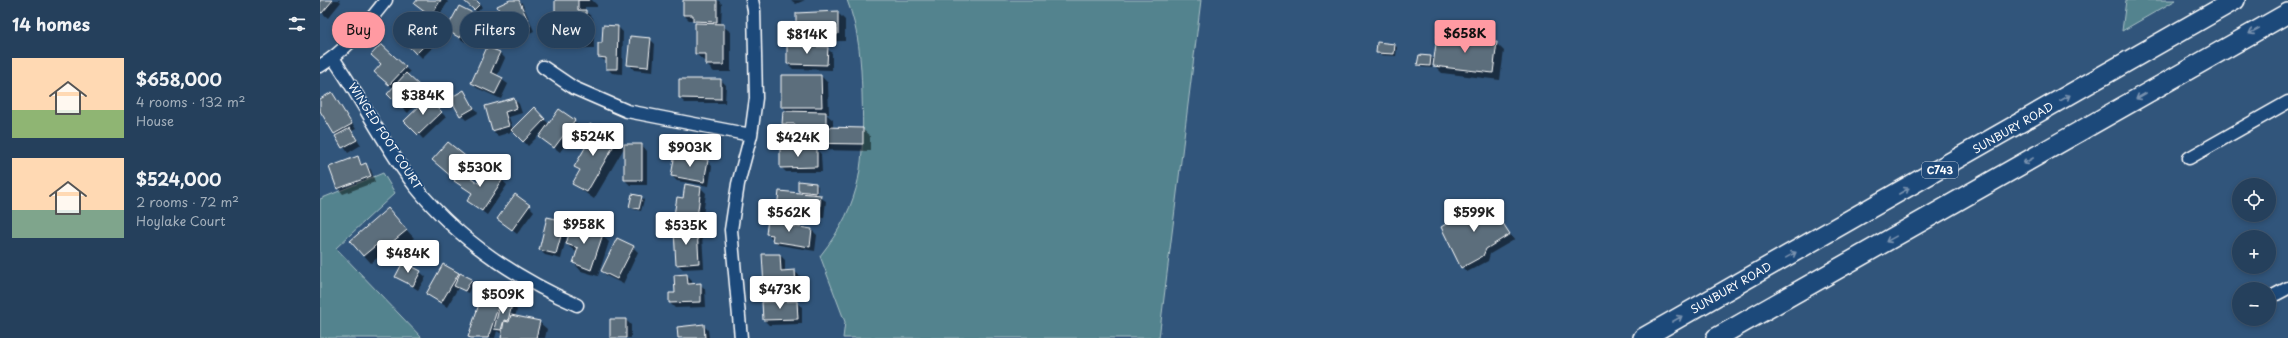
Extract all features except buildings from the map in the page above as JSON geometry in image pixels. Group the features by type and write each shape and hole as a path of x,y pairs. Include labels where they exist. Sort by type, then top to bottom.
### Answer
{"main road":[{"name":"SUNBURY ROAD","path":"1644,338 2235,0"},
{"path":"1716,338 2288,12"}],"street":[{"path":"320,66 333,58 367,24 386,0"},
{"path":"741,338 731,230 738,184 751,135 756,98 754,10 752,0"},
{"name":"WINGED FOOT COURT","path":"333,58 414,185 440,215 476,247 512,272 541,289 577,305"},
{"path":"543,67 574,88 627,111 751,135"},
{"path":"2189,158 2288,102"},
{"path":"2276,294 2288,288"}],"green space":[{"path":"847,0 1201,0 1159,338 843,338 845,322 820,256 835,236 845,217 853,198 861,160 863,118 860,57 857,34"},
{"path":"2126,0 2176,0 2122,31"},
{"path":"383,173 395,193 336,248 422,338 320,338 320,199"}]}
